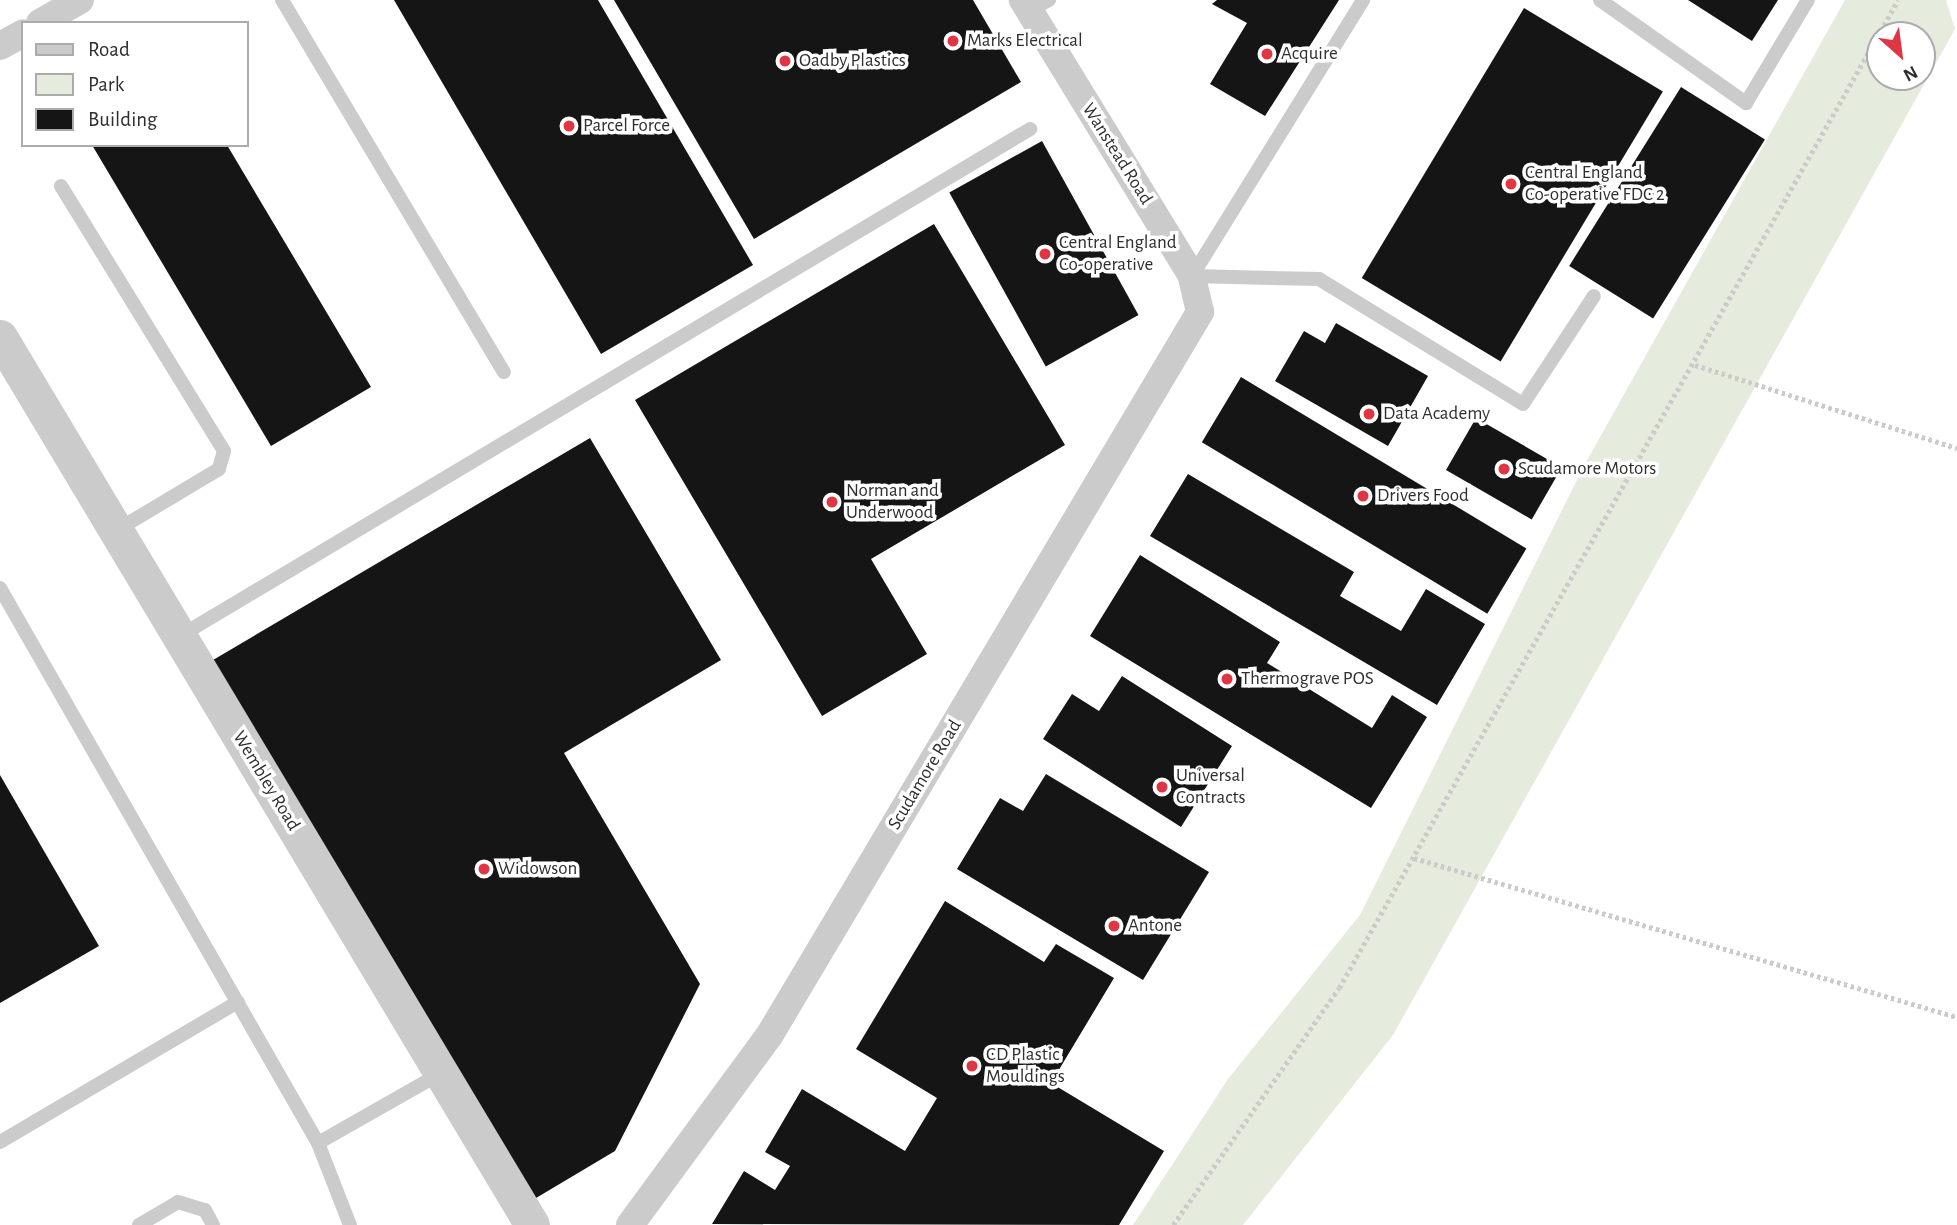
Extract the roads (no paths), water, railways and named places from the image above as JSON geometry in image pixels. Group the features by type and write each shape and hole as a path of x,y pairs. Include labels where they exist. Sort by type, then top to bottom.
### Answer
{"street":[{"path":"43,21 80,0"},
{"name":"Wanstead Road","path":"1034,4 1192,276 1200,312"},
{"path":"0,46 21,34"},
{"name":"Scudamore Road","path":"630,1225 769,1036 1200,312"},
{"name":"Wembley Road","path":"0,337 532,1225"}],"lane":[{"path":"282,0 504,372"},
{"path":"1192,276 1363,0"},
{"path":"1600,0 1746,103 1808,0"},
{"path":"179,636 1030,130"},
{"path":"61,186 224,451 219,469 116,531"},
{"path":"1192,276 1319,279 1523,404 1594,296"},
{"path":"0,588 318,1143 350,1225"},
{"path":"0,1142 239,1002"},
{"path":"318,1143 441,1073"},
{"path":"139,1225 178,1202 205,1210 213,1225"}],"place":[{"name":"Marks Electrical","path":"953,41"},
{"name":"Acquire","path":"1267,54"},
{"name":"Oadby Plastics","path":"785,61"},
{"name":"Parcel Force","path":"569,126"},
{"name":"Central England Co-operative FDC 2","path":"1511,184"},
{"name":"Central England Co-operative","path":"1045,254"},
{"name":"Data Academy","path":"1369,414"},
{"name":"Scudamore Motors","path":"1504,469"},
{"name":"Drivers Food","path":"1363,496"},
{"name":"Norman and Underwood","path":"832,502"},
{"name":"Thermograve POS","path":"1227,679"},
{"name":"Universal Contracts","path":"1162,787"},
{"name":"Widowson","path":"484,869"},
{"name":"Antone","path":"1114,926"},
{"name":"CD Plastic Mouldings","path":"972,1066"}]}
